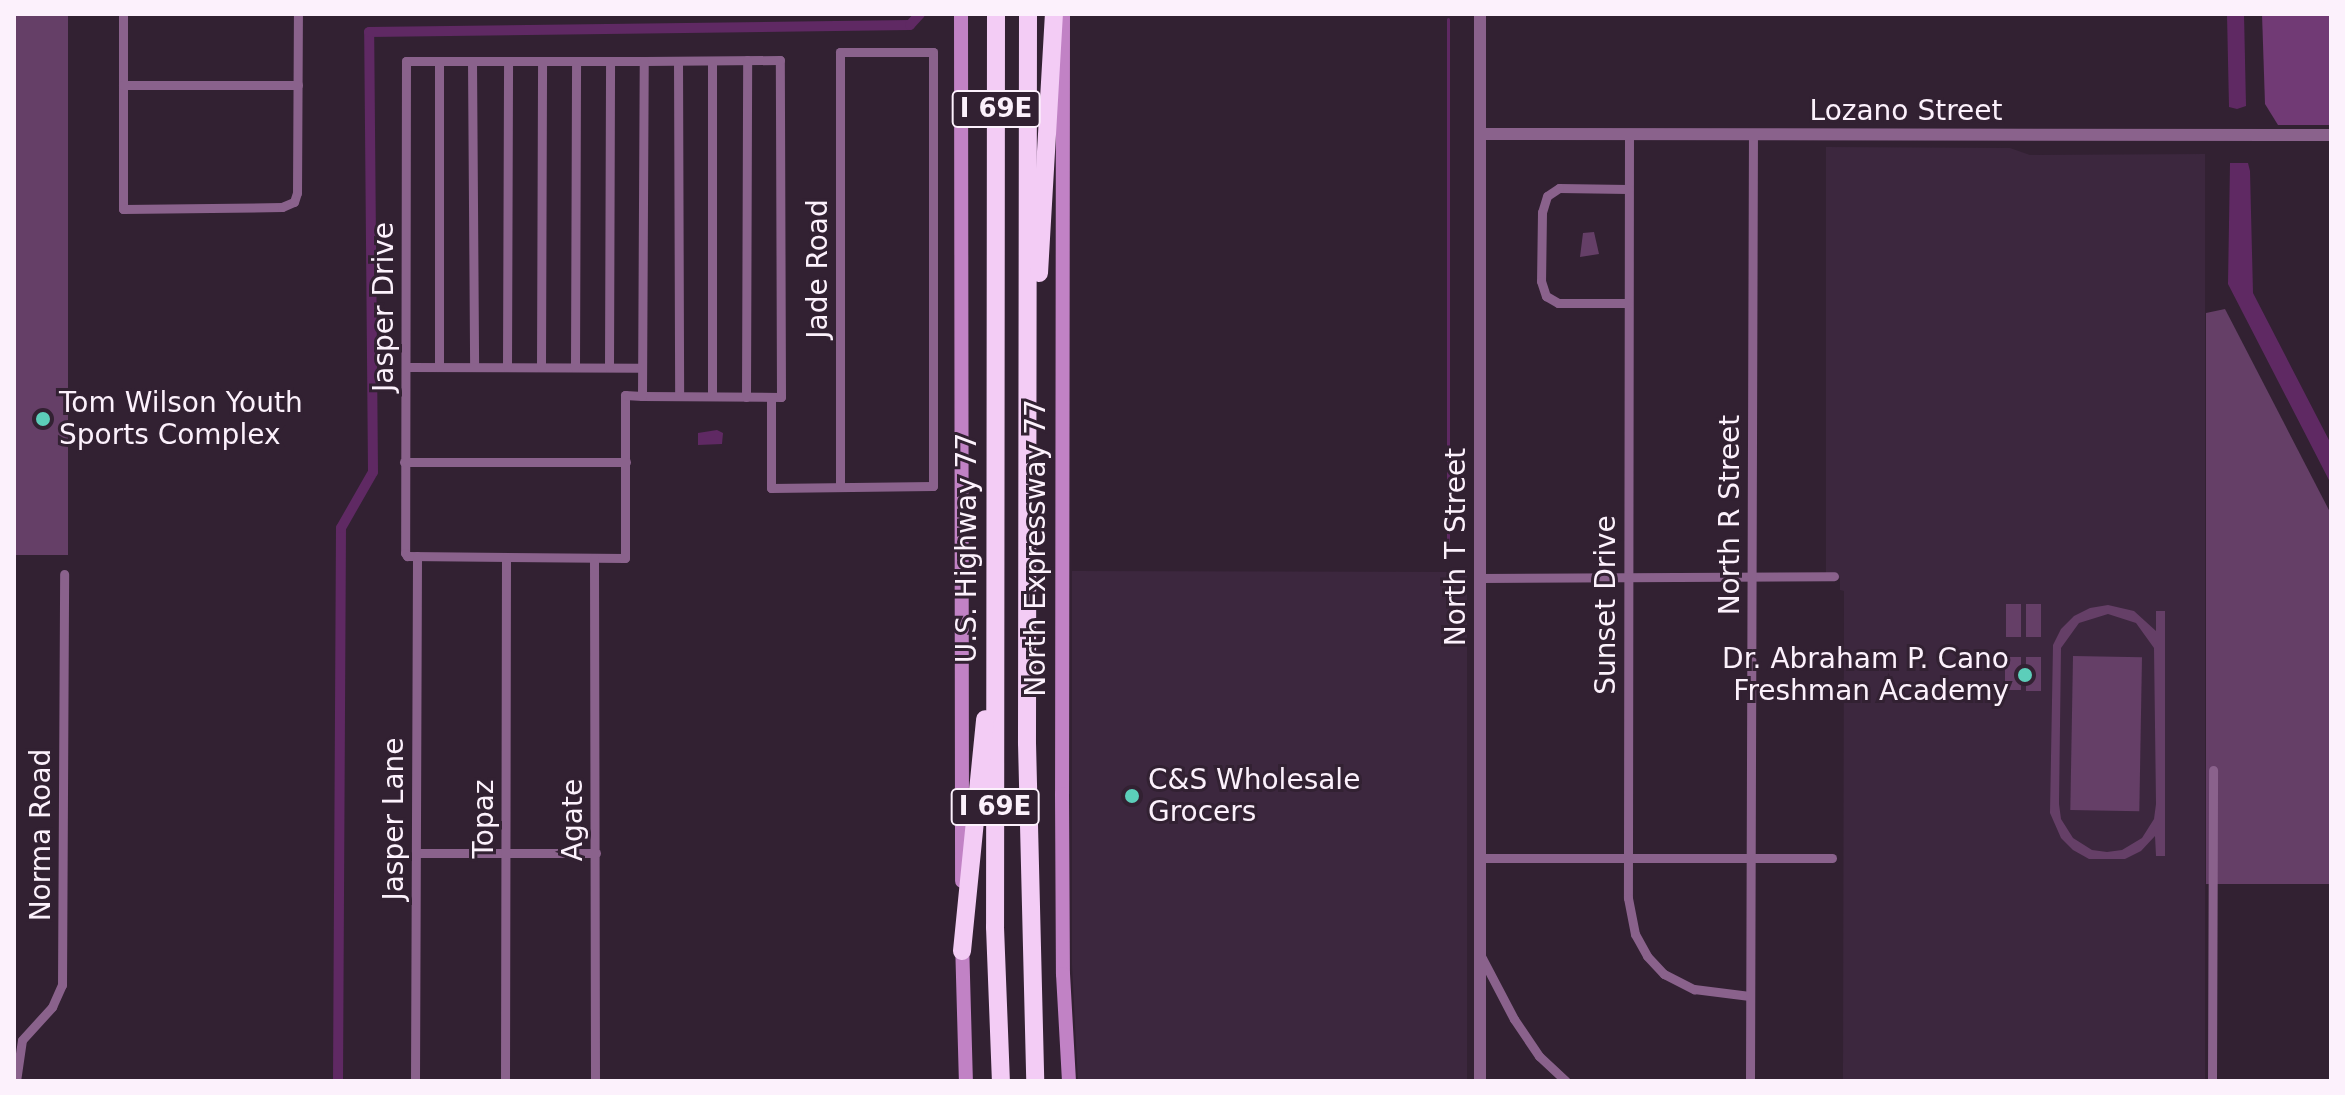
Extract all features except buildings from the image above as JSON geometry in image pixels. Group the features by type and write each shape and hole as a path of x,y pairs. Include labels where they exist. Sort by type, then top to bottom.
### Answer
{"highway":[{"path":"985,14 996,205"},
{"name":"U.S. Highway 77","path":"996,14 995,927 1001,1081"},
{"name":"I 69E","path":"1028,14 1031,1002 1035,1081"},
{"path":"1028,428 1054,14"},
{"path":"962,951 986,708 995,533"},
{"path":"1031,1002 1046,1081"}],"main road":[{"path":"961,14 962,951 966,1081"},
{"name":"North Expressway 77","path":"1063,14 1062,823 1063,974 1069,1081"}],"street":[{"path":"123,14 123,209 282,207 294,202 297,193 298,14"},
{"name":"North T Street","path":"1480,14 1480,1081"},
{"name":"Jade Road","path":"840,52 933,52 933,486 840,486 840,52"},
{"path":"746,397 747,60"},
{"path":"417,556 625,558 625,395 781,397 780,60 439,61 439,367"},
{"name":"Jasper Drive","path":"417,556 405,553 406,61 439,61"},
{"path":"472,61 474,367"},
{"path":"507,367 508,61"},
{"path":"541,367 542,61"},
{"path":"575,367 576,61"},
{"path":"609,367 610,61"},
{"path":"642,396 644,61"},
{"path":"678,61 679,396"},
{"path":"712,61 712,396"},
{"path":"123,85 298,85"},
{"name":"Lozano Street","path":"1480,134 2331,135"},
{"name":"Sunset Drive","path":"1629,135 1628,898 1633,926 1655,966 1674,981 1694,989 1750,996"},
{"name":"North R Street","path":"1750,1081 1753,135"},
{"path":"1628,189 1559,188 1547,196 1542,212 1541,281 1546,296 1558,303 1628,303"},
{"path":"406,367 642,368"},
{"path":"771,397 771,488 840,486"},
{"path":"404,462 626,462"},
{"name":"Jasper Lane","path":"415,1081 417,556"},
{"name":"Topaz","path":"505,1081 506,557"},
{"name":"Agate","path":"594,558 595,1081"},
{"name":"Norma Road","path":"16,1081 22,1040 52,1007 62,985 64,574"},
{"path":"1480,578 1834,576"},
{"path":"2212,1081 2213,770"},
{"path":"416,853 596,853"},
{"path":"1480,858 1832,858"},
{"path":"1480,954 1514,1019 1539,1056 1566,1081"}],"shaded area":[{"name":"Tom Wilson Youth Sports Complex","path":"14,14 68,14 68,555 14,555"},
{"path":"2227,14 2244,14 2246,106 2237,109 2229,107"},
{"path":"2262,14 2331,14 2331,125 2278,125 2265,104"},
{"name":"Dr. Abraham P. Cano Freshman Academy","path":"1826,147 2010,148 2030,155 2205,154 2205,1081 1843,1081 1844,591 1840,590 1840,578 1826,578"},
{"path":"2230,163 2248,163 2253,293 2331,444 2331,484 2228,284"},
{"path":"1594,232 1599,254 1580,257 1583,233"},
{"path":"2225,309 2331,514 2331,884 2206,884 2206,313"},
{"path":"717,430 723,433 722,444 698,445 698,433"},
{"path":"1072,571 1467,572 1467,1081 1078,1081 1072,965"},
{"path":"2006,604 2021,604 2021,637 2006,637"},
{"path":"2026,604 2041,604 2041,637 2026,637"},
{"path":"2108,605 2134,611 2156,631 2156,611 2165,611 2165,856 2156,856 2155,836 2141,851 2125,859 2089,859 2061,838 2050,813 2053,645 2061,629 2074,616 2090,608","holes":["2108,614 2136,623 2154,648 2154,819 2142,838 2122,850 2092,850 2073,838 2061,819 2061,648 2079,623"]},
{"path":"2073,656 2142,657 2139,811 2070,810"},
{"path":"2005,657 2021,657 2021,690 2005,690"},
{"path":"2026,657 2041,657 2041,691 2026,691"}],"waterway":[{"path":"338,1081 341,528 373,472 369,32 910,25 920,14"},
{"path":"1448,19 1448,541"}],"place":[{"name":"Tom Wilson Youth Sports Complex","path":"43,419"},
{"name":"Dr. Abraham P. Cano Freshman Academy","path":"2025,675"},
{"name":"C&S Wholesale Grocers","path":"1132,796"}]}
